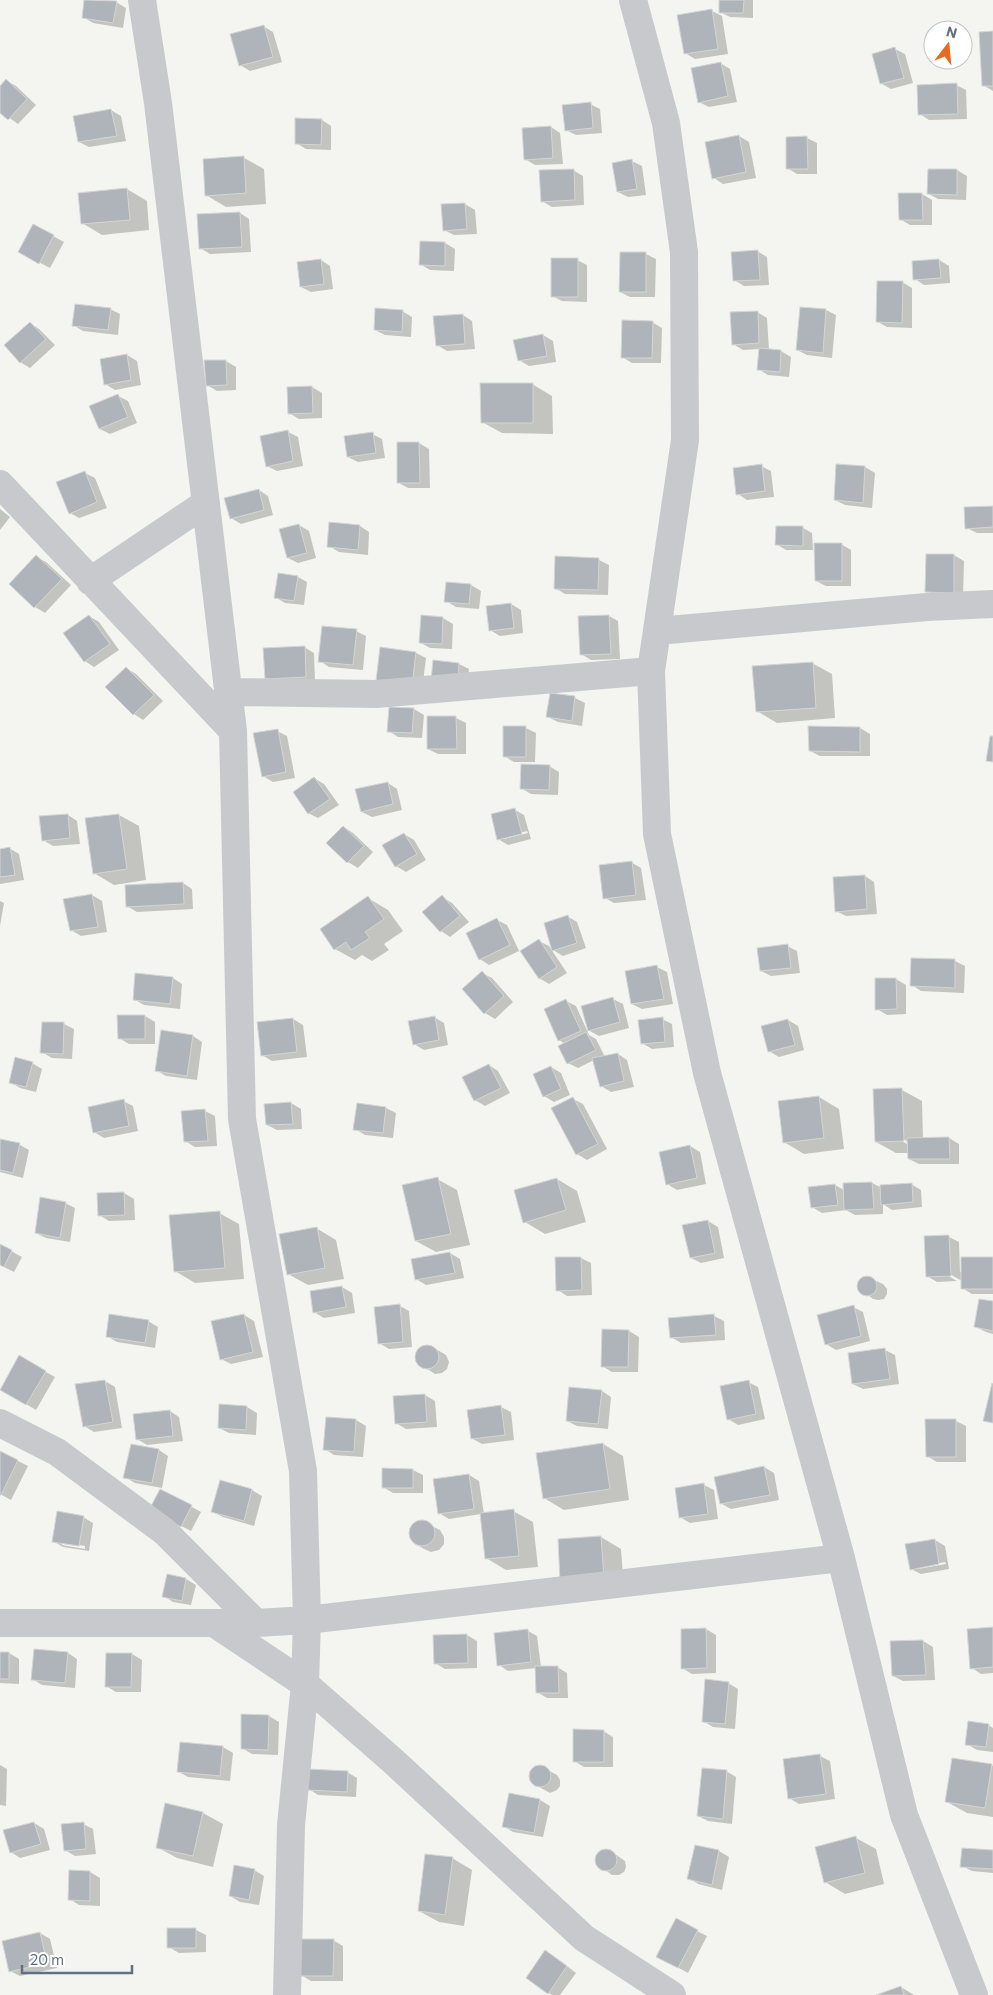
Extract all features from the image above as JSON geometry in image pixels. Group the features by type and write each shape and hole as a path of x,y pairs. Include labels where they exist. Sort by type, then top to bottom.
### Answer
{"street":[{"path":"142,0 159,113 233,731 242,1119 303,1471 307,1620 305,1684 290,1824 287,1995"},
{"path":"633,0 666,123 684,252 684,440 651,671 657,834 707,1072 841,1558 904,1815 974,1995"},
{"path":"0,484 233,731"},
{"path":"90,581 206,503"},
{"path":"657,632 927,607 993,604"},
{"path":"229,692 376,694 651,671"},
{"path":"0,1423 57,1452 165,1532 256,1623"},
{"path":"0,1623 256,1623 307,1620 841,1558"},
{"path":"214,1622 305,1684 393,1761 584,1938 672,1995"}],"building":[{"path":"84,0 117,1 113,23 82,18"},
{"path":"719,0 744,0 743,13 719,13"},
{"path":"712,9 718,49 684,54 677,15"},
{"path":"264,25 273,57 239,66 230,34"},
{"path":"993,31 993,86 982,86 979,32"},
{"path":"895,47 904,78 880,84 872,54"},
{"path":"721,62 728,96 698,103 691,68"},
{"path":"6,79 27,99 8,120 0,113 0,86"},
{"path":"957,83 958,114 918,115 917,85"},
{"path":"591,102 593,128 565,131 562,105"},
{"path":"111,109 117,136 78,142 73,116"},
{"path":"295,118 322,119 321,145 295,144"},
{"path":"551,126 553,158 524,160 522,128"},
{"path":"739,135 746,172 712,179 705,142"},
{"path":"807,136 808,169 786,169 786,137"},
{"path":"244,156 246,193 205,196 203,159"},
{"path":"632,159 637,189 617,192 612,163"},
{"path":"574,169 575,200 541,202 539,170"},
{"path":"928,169 957,169 957,195 927,194"},
{"path":"127,188 130,220 81,224 78,193"},
{"path":"898,193 922,193 923,220 899,220"},
{"path":"465,203 467,229 443,231 441,204"},
{"path":"240,212 242,247 199,249 197,214"},
{"path":"33,224 54,235 39,264 18,252"},
{"path":"420,241 445,242 445,266 419,265"},
{"path":"758,250 760,280 733,281 731,252"},
{"path":"620,252 646,252 646,292 619,292"},
{"path":"551,258 578,258 578,297 551,297"},
{"path":"321,259 324,284 300,287 297,262"},
{"path":"939,259 941,278 913,280 912,261"},
{"path":"877,281 903,281 902,323 876,322"},
{"path":"75,304 111,308 108,330 72,326"},
{"path":"800,307 826,309 823,353 796,350"},
{"path":"375,308 403,310 402,332 374,330"},
{"path":"758,311 759,343 732,345 730,312"},
{"path":"463,314 465,344 436,346 433,316"},
{"path":"622,320 653,321 652,358 621,358"},
{"path":"30,322 46,339 20,363 4,345"},
{"path":"543,334 547,356 518,361 513,340"},
{"path":"759,348 781,350 780,372 757,370"},
{"path":"127,354 131,380 104,385 100,359"},
{"path":"204,360 226,360 227,385 206,386"},
{"path":"480,383 533,383 533,423 481,423"},
{"path":"312,386 313,413 288,414 287,387"},
{"path":"118,394 128,417 99,429 89,406"},
{"path":"288,430 293,461 266,467 260,436"},
{"path":"373,432 376,453 347,457 344,436"},
{"path":"397,442 419,442 420,483 397,483"},
{"path":"762,464 765,491 736,495 733,468"},
{"path":"836,464 865,466 863,503 834,500"},
{"path":"85,471 97,502 69,514 56,482"},
{"path":"259,489 264,510 230,519 224,498"},
{"path":"993,506 993,527 965,529 964,507"},
{"path":"329,522 360,525 358,550 327,547"},
{"path":"299,524 307,553 287,558 279,529"},
{"path":"776,526 803,526 803,546 775,545"},
{"path":"814,543 842,543 842,581 815,581"},
{"path":"926,554 954,554 954,593 925,592"},
{"path":"36,555 62,579 34,608 9,584"},
{"path":"555,556 599,558 598,590 554,589"},
{"path":"278,573 298,576 294,601 274,598"},
{"path":"446,582 471,584 469,604 444,602"},
{"path":"511,603 514,628 489,631 486,606"},
{"path":"89,615 110,644 84,662 63,633"},
{"path":"421,615 443,617 442,644 419,643"},
{"path":"609,615 611,654 580,655 578,616"},
{"path":"322,626 357,629 353,665 318,662"},
{"path":"305,646 306,677 265,679 263,648"},
{"path":"380,647 416,652 412,686 376,681"},
{"path":"433,660 459,663 458,684 431,681"},
{"path":"813,662 816,708 756,712 752,666"},
{"path":"126,667 154,695 133,715 105,687"},
{"path":"550,693 575,696 572,721 546,717"},
{"path":"389,707 414,708 412,733 387,732"},
{"path":"427,716 456,716 457,749 427,749"},
{"path":"503,726 526,726 526,757 503,757"},
{"path":"808,726 860,727 860,752 809,751"},
{"path":"278,729 286,772 262,777 253,733"},
{"path":"990,736 993,736 993,762 986,761"},
{"path":"521,764 550,765 549,790 520,789"},
{"path":"314,777 330,799 308,814 293,792"},
{"path":"388,782 393,804 361,812 355,789"},
{"path":"515,808 522,834 497,840 491,814"},
{"path":"68,814 70,838 42,841 39,816"},
{"path":"119,814 127,869 93,874 85,818"},
{"path":"343,826 364,846 347,863 326,843"},
{"path":"404,833 417,854 395,867 382,845"},
{"path":"10,847 15,875 0,877 0,849"},
{"path":"632,861 636,895 603,899 599,865"},
{"path":"865,875 867,909 835,912 833,877"},
{"path":"183,882 184,904 126,907 125,885"},
{"path":"92,894 98,927 70,931 63,899"},
{"path":"442,895 460,916 440,932 422,912"},
{"path":"368,896 384,919 365,932 370,938 351,950 346,942 334,950 320,929"},
{"path":"568,915 577,943 552,951 544,923"},
{"path":"497,918 510,945 479,960 466,933"},
{"path":"539,939 557,967 539,979 520,951"},
{"path":"788,944 791,968 760,971 757,948"},
{"path":"911,958 955,959 955,988 910,986"},
{"path":"657,965 664,999 631,1004 625,971"},
{"path":"482,971 504,996 484,1014 462,989"},
{"path":"135,973 173,977 170,1004 133,1000"},
{"path":"875,978 896,978 897,1009 875,1010"},
{"path":"613,997 620,1022 588,1031 581,1006"},
{"path":"566,999 581,1031 558,1041 544,1009"},
{"path":"117,1015 145,1015 145,1039 118,1039"},
{"path":"435,1016 439,1040 413,1045 408,1021"},
{"path":"663,1017 665,1042 641,1044 638,1020"},
{"path":"293,1018 297,1052 261,1056 257,1022"},
{"path":"788,1019 795,1045 768,1052 761,1026"},
{"path":"42,1022 64,1022 63,1054 40,1053"},
{"path":"161,1030 193,1035 187,1076 155,1071"},
{"path":"586,1032 596,1050 567,1064 558,1046"},
{"path":"618,1053 624,1081 600,1087 592,1058"},
{"path":"15,1057 33,1062 26,1087 9,1083"},
{"path":"489,1064 501,1088 474,1101 462,1077"},
{"path":"551,1066 561,1089 543,1097 533,1074"},
{"path":"902,1088 904,1141 875,1142 873,1089"},
{"path":"819,1096 824,1138 783,1143 778,1101"},
{"path":"573,1097 598,1144 576,1155 551,1108"},
{"path":"124,1099 129,1126 93,1133 88,1107"},
{"path":"291,1102 293,1124 266,1125 264,1104"},
{"path":"357,1103 386,1107 383,1133 353,1130"},
{"path":"205,1109 208,1141 184,1142 181,1111"},
{"path":"949,1137 950,1159 908,1159 907,1138"},
{"path":"0,1139 20,1143 13,1173 0,1170"},
{"path":"690,1145 697,1178 666,1185 659,1152"},
{"path":"438,1177 451,1234 415,1241 402,1185"},
{"path":"557,1178 566,1210 523,1223 514,1190"},
{"path":"872,1182 874,1209 844,1210 843,1183"},
{"path":"912,1183 913,1202 881,1205 880,1185"},
{"path":"835,1184 838,1205 811,1208 808,1187"},
{"path":"124,1192 125,1215 98,1216 97,1193"},
{"path":"40,1197 66,1202 60,1238 35,1233"},
{"path":"220,1211 225,1268 174,1272 169,1215"},
{"path":"708,1220 715,1253 690,1258 682,1225"},
{"path":"317,1227 325,1268 287,1275 279,1234"},
{"path":"949,1235 951,1276 926,1277 924,1236"},
{"path":"0,1244 12,1250 4,1267 0,1265"},
{"path":"450,1252 455,1273 415,1280 411,1259"},
{"path":"555,1257 581,1257 582,1290 556,1291"},
{"path":"961,1257 993,1257 993,1289 961,1289"},
{"path":"867,1276 874,1279 877,1286 874,1293 867,1296 860,1293 857,1286 860,1279"},
{"path":"342,1286 346,1307 313,1313 310,1291"},
{"path":"979,1299 993,1301 993,1331 974,1327"},
{"path":"400,1304 403,1342 378,1344 374,1307"},
{"path":"854,1305 861,1336 825,1345 817,1315"},
{"path":"109,1314 149,1320 145,1343 106,1337"},
{"path":"244,1314 253,1352 220,1360 211,1321"},
{"path":"714,1314 716,1335 670,1338 668,1318"},
{"path":"602,1329 629,1330 628,1367 601,1367"},
{"path":"427,1345 436,1348 439,1357 436,1366 427,1369 418,1366 415,1357 418,1348"},
{"path":"885,1348 890,1379 852,1384 848,1353"},
{"path":"19,1355 46,1371 26,1405 0,1390"},
{"path":"105,1380 113,1422 83,1427 75,1384"},
{"path":"749,1380 756,1414 727,1420 720,1386"},
{"path":"993,1384 993,1423 983,1421"},
{"path":"569,1387 602,1390 598,1424 566,1421"},
{"path":"425,1394 427,1422 395,1424 393,1396"},
{"path":"219,1404 247,1406 246,1430 218,1428"},
{"path":"501,1405 505,1435 471,1439 467,1410"},
{"path":"170,1410 173,1436 136,1440 133,1414"},
{"path":"326,1417 356,1419 354,1452 323,1450"},
{"path":"925,1419 956,1419 956,1457 926,1457"},
{"path":"603,1443 610,1489 543,1499 536,1453"},
{"path":"131,1444 159,1449 152,1483 123,1478"},
{"path":"0,1451 18,1460 1,1495 0,1495"},
{"path":"764,1466 770,1495 720,1504 714,1477"},
{"path":"382,1468 413,1469 413,1488 382,1488"},
{"path":"469,1474 474,1509 438,1514 433,1479"},
{"path":"220,1480 252,1489 244,1521 211,1512"},
{"path":"704,1483 708,1514 679,1518 675,1488"},
{"path":"160,1489 192,1505 181,1527 149,1510"},
{"path":"514,1509 519,1556 485,1559 480,1513"},
{"path":"57,1511 84,1516 79,1546 52,1542"},
{"path":"422,1520 431,1524 435,1533 431,1542 422,1546 413,1542 409,1533 413,1524"},
{"path":"601,1536 604,1579 560,1581 558,1539"},
{"path":"935,1539 939,1564 910,1570 905,1544"},
{"path":"167,1574 186,1578 182,1601 162,1597"},
{"path":"993,1627 993,1667 970,1669 967,1629"},
{"path":"706,1628 707,1668 681,1669 681,1629"},
{"path":"528,1629 531,1662 497,1666 494,1633"},
{"path":"467,1634 468,1663 434,1664 433,1635"},
{"path":"923,1640 926,1675 892,1676 890,1641"},
{"path":"34,1649 68,1652 65,1683 31,1680"},
{"path":"0,1652 9,1652 9,1679 0,1679"},
{"path":"106,1653 132,1653 131,1687 105,1687"},
{"path":"535,1666 558,1666 559,1693 536,1693"},
{"path":"705,1679 729,1682 725,1724 702,1722"},
{"path":"241,1714 269,1715 268,1750 241,1749"},
{"path":"968,1721 989,1724 986,1747 965,1745"},
{"path":"573,1729 604,1730 604,1762 573,1762"},
{"path":"180,1742 223,1746 220,1776 177,1772"},
{"path":"820,1754 826,1794 788,1799 783,1759"},
{"path":"952,1758 992,1764 985,1808 945,1802"},
{"path":"540,1765 548,1768 551,1776 548,1784 540,1787 532,1784 529,1776 532,1768"},
{"path":"702,1768 727,1770 723,1819 697,1816"},
{"path":"308,1769 348,1771 347,1792 307,1790"},
{"path":"509,1793 540,1799 534,1833 502,1827"},
{"path":"165,1803 203,1812 193,1856 156,1848"},
{"path":"34,1822 41,1844 10,1853 3,1830"},
{"path":"84,1822 86,1849 64,1851 61,1824"},
{"path":"856,1836 865,1873 824,1883 815,1847"},
{"path":"695,1845 719,1850 712,1885 687,1879"},
{"path":"962,1848 993,1850 993,1869 960,1867"},
{"path":"606,1849 614,1852 617,1860 614,1868 606,1871 598,1868 595,1860 598,1852"},
{"path":"425,1854 453,1857 445,1915 418,1911"},
{"path":"234,1865 255,1869 249,1900 229,1896"},
{"path":"69,1870 90,1871 90,1901 68,1900"},
{"path":"676,1918 698,1930 678,1968 656,1957"},
{"path":"167,1928 196,1928 196,1948 167,1948"},
{"path":"40,1932 47,1963 9,1972 2,1941"},
{"path":"300,1939 334,1939 333,1976 299,1976"},
{"path":"545,1950 567,1966 548,1994 526,1978"},
{"path":"901,1986 904,1995 876,1995"}]}
